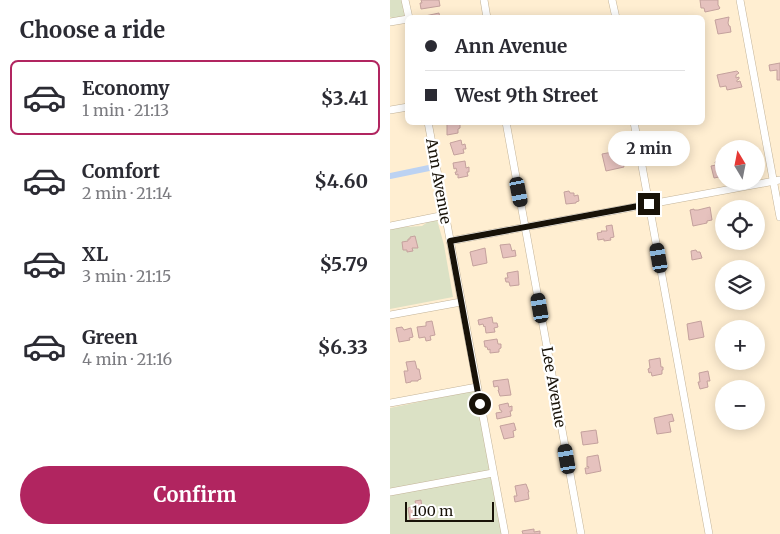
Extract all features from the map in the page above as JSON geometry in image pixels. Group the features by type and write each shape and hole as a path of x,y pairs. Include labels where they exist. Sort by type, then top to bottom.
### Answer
{"street":[{"path":"405,0 408,15"},
{"path":"484,0 486,15"},
{"path":"612,0 615,15"},
{"path":"740,0 777,181 780,217"},
{"path":"390,22 405,19"},
{"path":"390,110 405,108"},
{"name":"Ann Avenue","path":"429,125 505,534"},
{"name":"Lee Avenue","path":"507,125 581,534"},
{"path":"635,125 709,534"},
{"path":"450,241 777,181"},
{"path":"390,226 445,216"},
{"path":"390,315 461,302"},
{"path":"390,403 477,387"},
{"path":"390,492 493,473"}],"green space":[{"path":"390,0 406,0 409,15 395,19 390,17"},
{"path":"436,216 444,245 453,297 390,309 390,228 422,226"},
{"path":"477,390 504,534 390,534 390,408"}],"building":[{"path":"421,0 439,0 440,6 421,9"},
{"path":"700,0 718,0 720,8 705,12 704,8 701,8"},
{"path":"729,17 728,23 731,32 718,34 715,20"},
{"path":"780,63 780,80 777,80 777,70 770,71 769,65"},
{"path":"737,71 739,73 736,75 736,78 739,77 739,79 737,82 740,81 742,87 727,90 726,86 720,87 717,75"},
{"path":"447,125 460,125 458,133 447,135"},
{"path":"461,140 462,145 465,144 466,149 463,149 464,153 454,155 450,143"},
{"path":"623,150 625,157 622,158 624,167 606,171 602,154"},
{"path":"465,161 466,168 469,167 468,176 458,178 453,163"},
{"path":"715,165 715,178 714,178 711,166"},
{"path":"564,192 574,193 574,196 578,195 579,201 566,204"},
{"path":"710,207 712,220 693,226 690,210"},
{"path":"612,225 614,237 610,238 611,240 598,240 597,233 607,231 606,226"},
{"path":"415,236 418,248 412,248 413,251 407,252 407,250 403,250 402,242 408,241 410,237"},
{"path":"510,244 512,251 515,250 516,256 503,258 500,245"},
{"path":"485,248 487,263 473,266 470,252"},
{"path":"696,250 700,252 702,258 692,260 691,251"},
{"path":"518,271 519,285 510,286 505,278 508,278 507,273"},
{"path":"492,317 493,323 497,323 498,327 494,328 495,332 486,333 485,326 483,324 479,325 478,320"},
{"path":"432,321 435,335 430,336 431,340 426,341 425,337 419,338 417,327 426,326 426,322"},
{"path":"701,321 704,337 689,340 687,324"},
{"path":"402,327 404,330 411,328 413,337 409,338 410,340 399,342 396,328"},
{"path":"497,339 498,344 501,344 499,352 490,353 490,349 488,350 485,347 484,341"},
{"path":"660,358 661,367 663,367 662,374 652,376 648,369 650,368 649,360"},
{"path":"415,361 421,379 406,383 404,371 408,371 406,362"},
{"path":"708,371 710,381 707,381 708,387 700,389 698,382 700,382 699,373"},
{"path":"508,379 511,395 500,396 498,386 494,387 493,381"},
{"path":"508,403 509,407 512,406 511,416 497,419 496,413 502,412 499,405"},
{"path":"672,414 674,421 669,422 671,432 657,434 654,418"},
{"path":"514,423 516,430 513,431 514,437 504,439 500,426"},
{"path":"596,430 598,443 583,445 581,432"},
{"path":"598,455 601,471 586,474 585,468 589,468 587,467 587,457"},
{"path":"526,484 529,499 515,502 514,496 517,496 515,486"},
{"path":"421,500 423,517 410,520 408,508 416,505 415,501"},
{"path":"534,529 534,532 540,531 540,534 523,534 522,531"}],"waterway":[{"path":"390,176 429,168"}],"route":[{"path":"480,404 450,241 649,204"}]}
